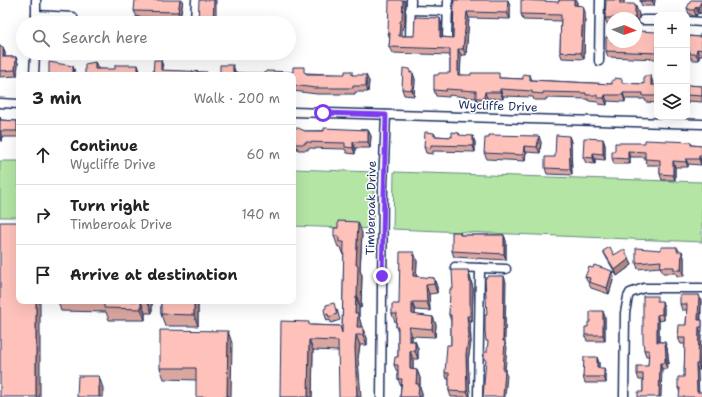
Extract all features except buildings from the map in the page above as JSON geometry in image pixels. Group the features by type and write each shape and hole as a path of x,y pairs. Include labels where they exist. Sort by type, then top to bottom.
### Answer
{"street":[{"path":"36,0 36,16"},
{"path":"195,16 196,0"},
{"path":"410,37 411,0"},
{"path":"447,38 448,0"},
{"path":"598,61 600,0"},
{"path":"410,10 448,11"},
{"path":"643,20 654,20"},
{"path":"690,21 702,22"},
{"path":"34,72 35,60"},
{"path":"0,103 16,104"},
{"name":"Wycliffe Drive","path":"296,112 702,124"},
{"name":"Timberoak Drive","path":"381,397 383,194 386,115"},
{"path":"455,267 506,269"},
{"path":"478,397 480,268"},
{"path":"624,397 625,327 628,297 634,290 644,288 702,288"}],"green space":[{"path":"0,161 16,161 16,217 0,217"},
{"path":"296,169 374,172 373,229 296,226"},
{"path":"394,172 702,182 702,242 393,229"}],"route":[{"path":"323,113 386,115 383,186 382,276"}]}
